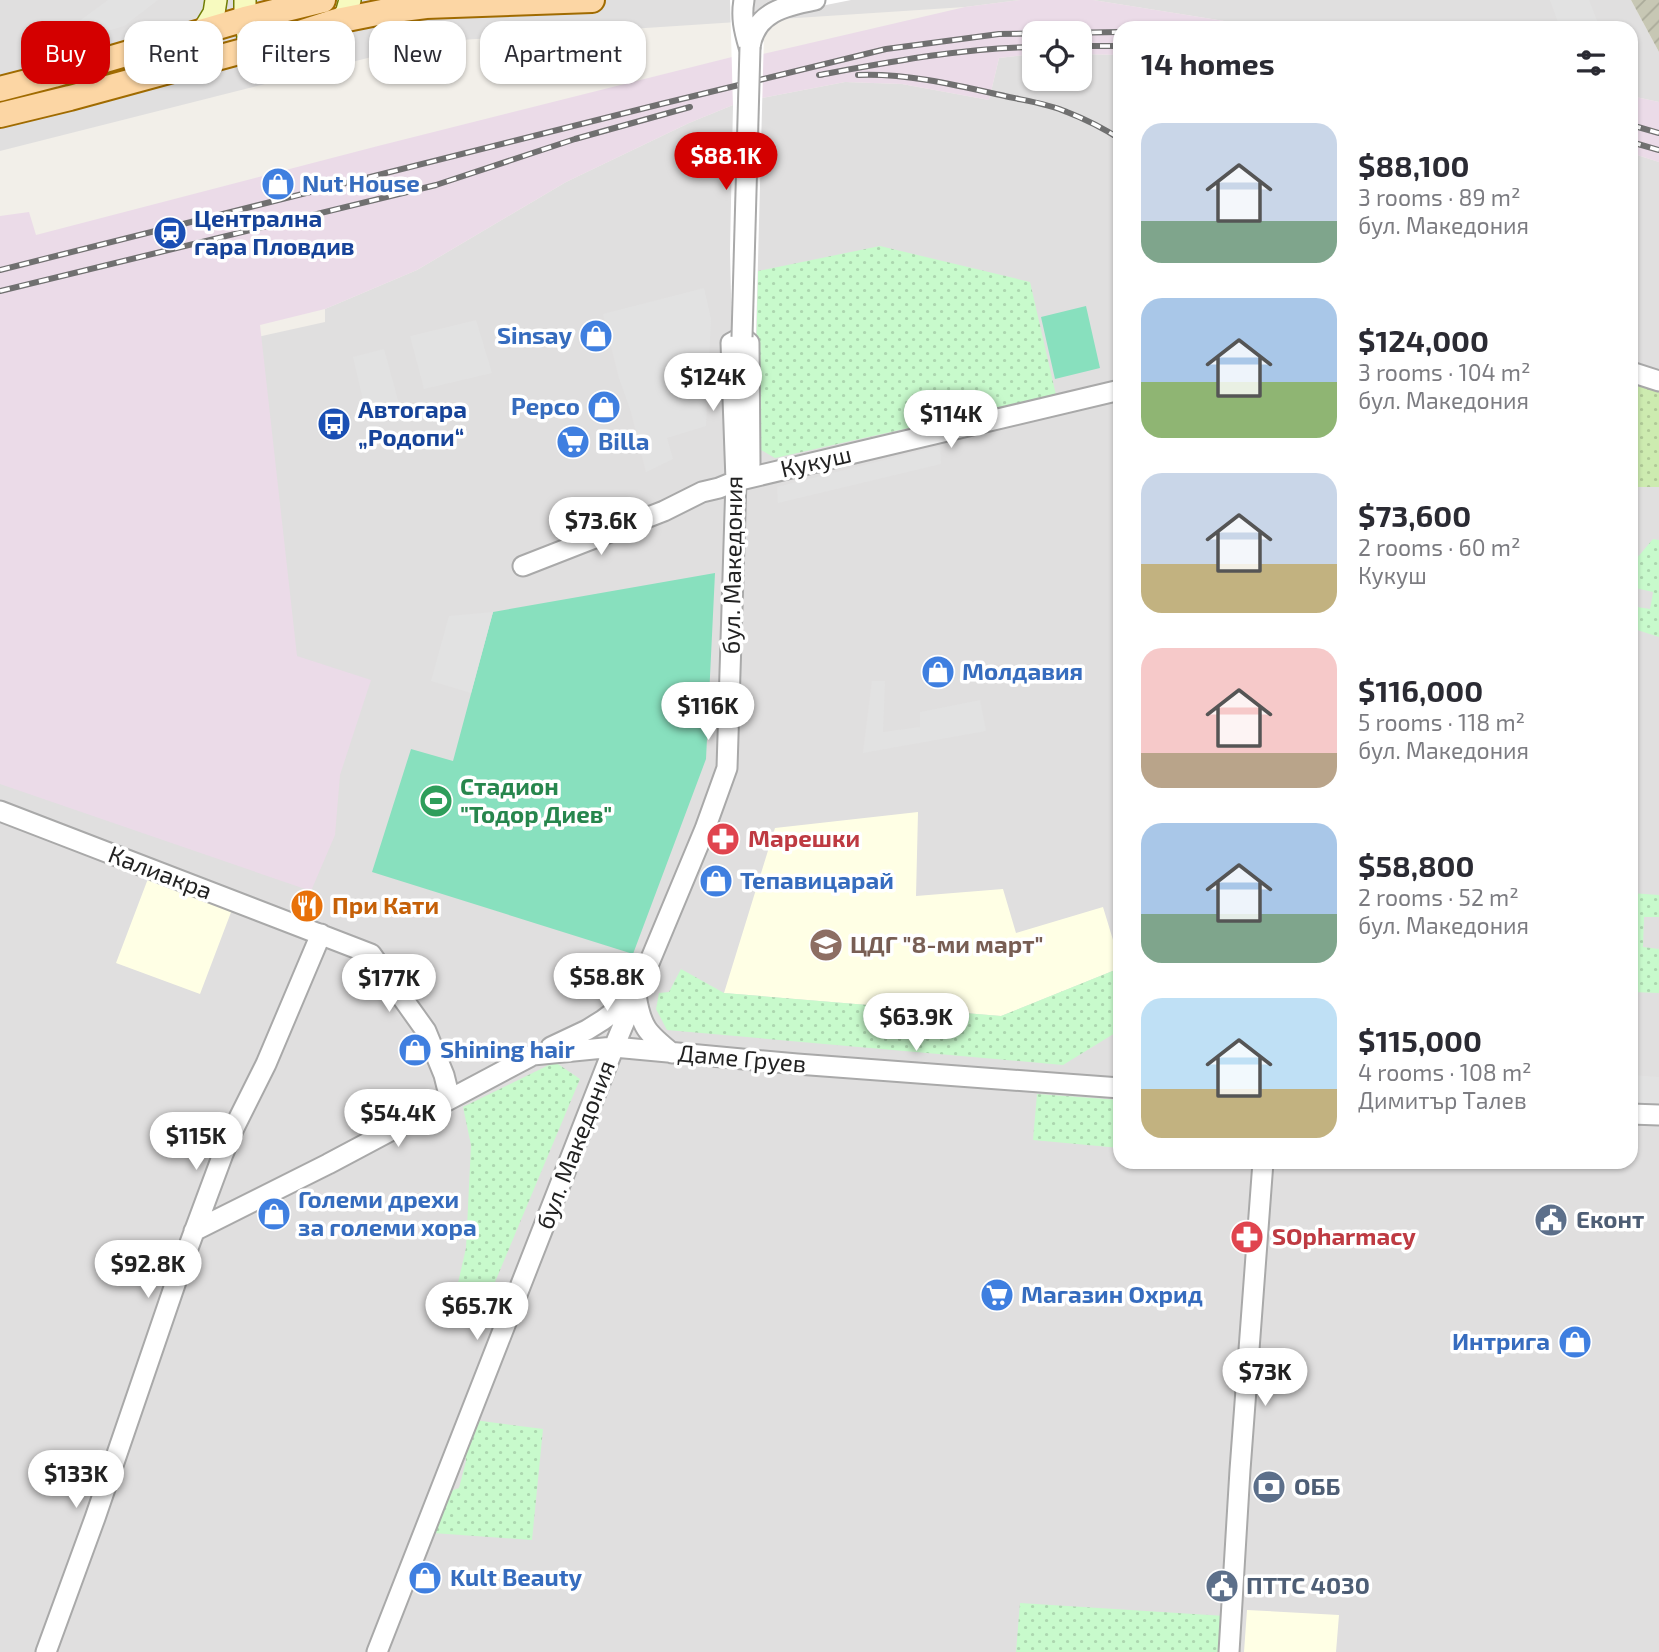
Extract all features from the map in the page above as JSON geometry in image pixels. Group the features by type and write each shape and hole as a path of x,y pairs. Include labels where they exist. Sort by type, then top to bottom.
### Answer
{"main road":[{"path":"209,21 214,13 216,0"},
{"path":"223,21 245,10 323,0"},
{"path":"337,21 346,14 350,0"},
{"path":"337,21 426,6 592,0"},
{"path":"0,115 237,53"},
{"path":"0,89 124,54"}],"street":[{"name":"бул. Македония","path":"744,0 743,24 750,47"},
{"name":"бул. Македония","path":"377,1652 614,1047 705,829 727,768 736,481 731,344 742,337 751,35 765,18 788,6 815,0"},
{"path":"1638,374 1659,381"},
{"name":"Кукуш","path":"523,566 664,511 702,492 736,481 1113,392"},
{"name":"Калиакра","path":"0,811 371,954 426,1031 444,1075 450,1099"},
{"path":"46,1652 194,1231 234,1128 266,1064 321,934"},
{"path":"194,1231 328,1164 533,1055 587,1030 636,995 642,1023 649,1034 672,1053"},
{"name":"Даме Груев","path":"533,1055 614,1047 1113,1087"},
{"path":"1638,1114 1659,1115"},
{"path":"1229,1652 1263,1169"}],"shaded area":[{"path":"0,0 1020,0 965,7 646,28 646,21 480,21 480,39 466,40 466,21 369,21 369,58 355,61 355,21 237,21 237,84 265,84 0,151"},
{"path":"108,0 158,0 131,21 124,21 124,26 110,30 110,21 80,21"},
{"path":"1020,0 1093,0 1224,21 1113,21 1113,55 1092,54 1092,21 1022,21 1022,55 999,58 989,100 902,84 845,82 762,98 763,54 965,7"},
{"path":"1093,0 1631,0 1659,52 1659,102 1638,98 1638,21 1224,21"},
{"path":"1550,0 1589,0 1597,21 1558,21"},
{"path":"1631,0 1659,0 1659,52"},
{"path":"1092,54 1113,55 1113,1169 1638,1169 1638,155 1659,162 1659,1652 0,1652 0,399 11,392 325,322 325,309 417,270 566,182 733,105 845,82 902,84 989,100 999,58 1022,55 1022,91 1092,91"},
{"path":"732,57 733,105 566,182 417,270 325,309 260,325 297,656 371,680 340,775 335,835 311,891 0,784 0,216 29,212 36,235 625,84 646,84 646,79"},
{"path":"1638,98 1659,102 1659,162 1638,155"},
{"path":"704,288 711,319 706,426 667,438 673,459 646,472 603,314"},
{"path":"476,320 492,373 424,389 410,336"},
{"path":"384,349 404,422 367,417 353,357"},
{"path":"940,446 941,464 778,503 777,487"},
{"path":"493,612 471,693 431,681 449,616"},
{"path":"872,681 885,681 883,732 920,727 920,712 980,700 986,731 863,753"},
{"name":"ЦДГ \"8-ми март\"","path":"918,812 916,896 1003,889 1016,933 1103,907 1113,940 1113,971 1001,1016 724,993 775,828"},
{"path":"149,876 233,907 200,994 116,963"},
{"path":"1638,1076 1659,1077 1659,1110 1638,1108"},
{"path":"1247,1610 1339,1615 1336,1652 1244,1652"}],"green space":[{"path":"880,246 1030,282 1056,395 775,458 754,446 758,271"},
{"path":"1086,306 1100,368 1055,379 1041,317"},
{"path":"1638,380 1659,388 1659,487 1638,487"},
{"path":"1653,539 1659,540 1659,637 1638,630 1638,607 1650,609 1653,592 1638,589 1638,557"},
{"name":"Стадион \"Тодор Диев\"","path":"715,573 706,759 633,954 372,872 411,749 453,761 493,612"},
{"path":"1638,894 1659,895 1659,917 1644,917 1643,947 1659,949 1659,993 1638,992"},
{"path":"681,969 724,993 1001,1016 1113,971 1113,1034 1063,1065 667,1030 656,1009 659,993 669,992"},
{"path":"555,1062 580,1079 490,1294 458,1283 466,1248 471,1145 463,1107"},
{"path":"1037,1094 1113,1099 1113,1147 1033,1140"},
{"path":"474,1420 543,1429 532,1540 433,1533 448,1492 459,1488 466,1461 464,1447"},
{"path":"1020,1603 1225,1616 1222,1652 1016,1652"}],"pier":[{"path":"730,0 754,0 754,18 785,0 851,0 806,9 771,23 764,33 756,337 732,337 730,251 733,105"}],"railway":[{"path":"0,270 886,49 999,34 1113,32"},
{"path":"1092,46 1113,46"},
{"path":"819,75 953,53 1022,47"},
{"path":"858,75 934,81 1046,105 1113,135"},
{"path":"0,291 436,185 575,139 690,107"},
{"path":"1638,127 1659,133"},
{"path":"1638,144 1659,150"}],"place":[{"name":"Nut House","path":"278,184"},
{"name":"Централна гара Пловдив","path":"170,233"},
{"name":"Sinsay","path":"596,336"},
{"name":"Pepco","path":"604,407"},
{"name":"Автогара „Родопи“","path":"334,424"},
{"name":"Billa","path":"573,442"},
{"name":"Молдавия","path":"938,672"},
{"name":"Стадион \"Тодор Диев\"","path":"436,801"},
{"name":"Марешки","path":"723,839"},
{"name":"Тепавицарай","path":"716,881"},
{"name":"При Кати","path":"307,906"},
{"name":"ЦДГ \"8-ми март\"","path":"826,945"},
{"name":"Shining hair","path":"415,1050"},
{"name":"Големи дрехи за големи хора","path":"274,1214"},
{"name":"Еконт","path":"1551,1220"},
{"name":"SOpharmacy","path":"1247,1237"},
{"name":"Магазин Охрид","path":"997,1295"},
{"name":"Интрига","path":"1575,1342"},
{"name":"ОББ","path":"1269,1487"},
{"name":"Kult Beauty","path":"425,1578"},
{"name":"ПТТС 4030","path":"1222,1586"}]}
